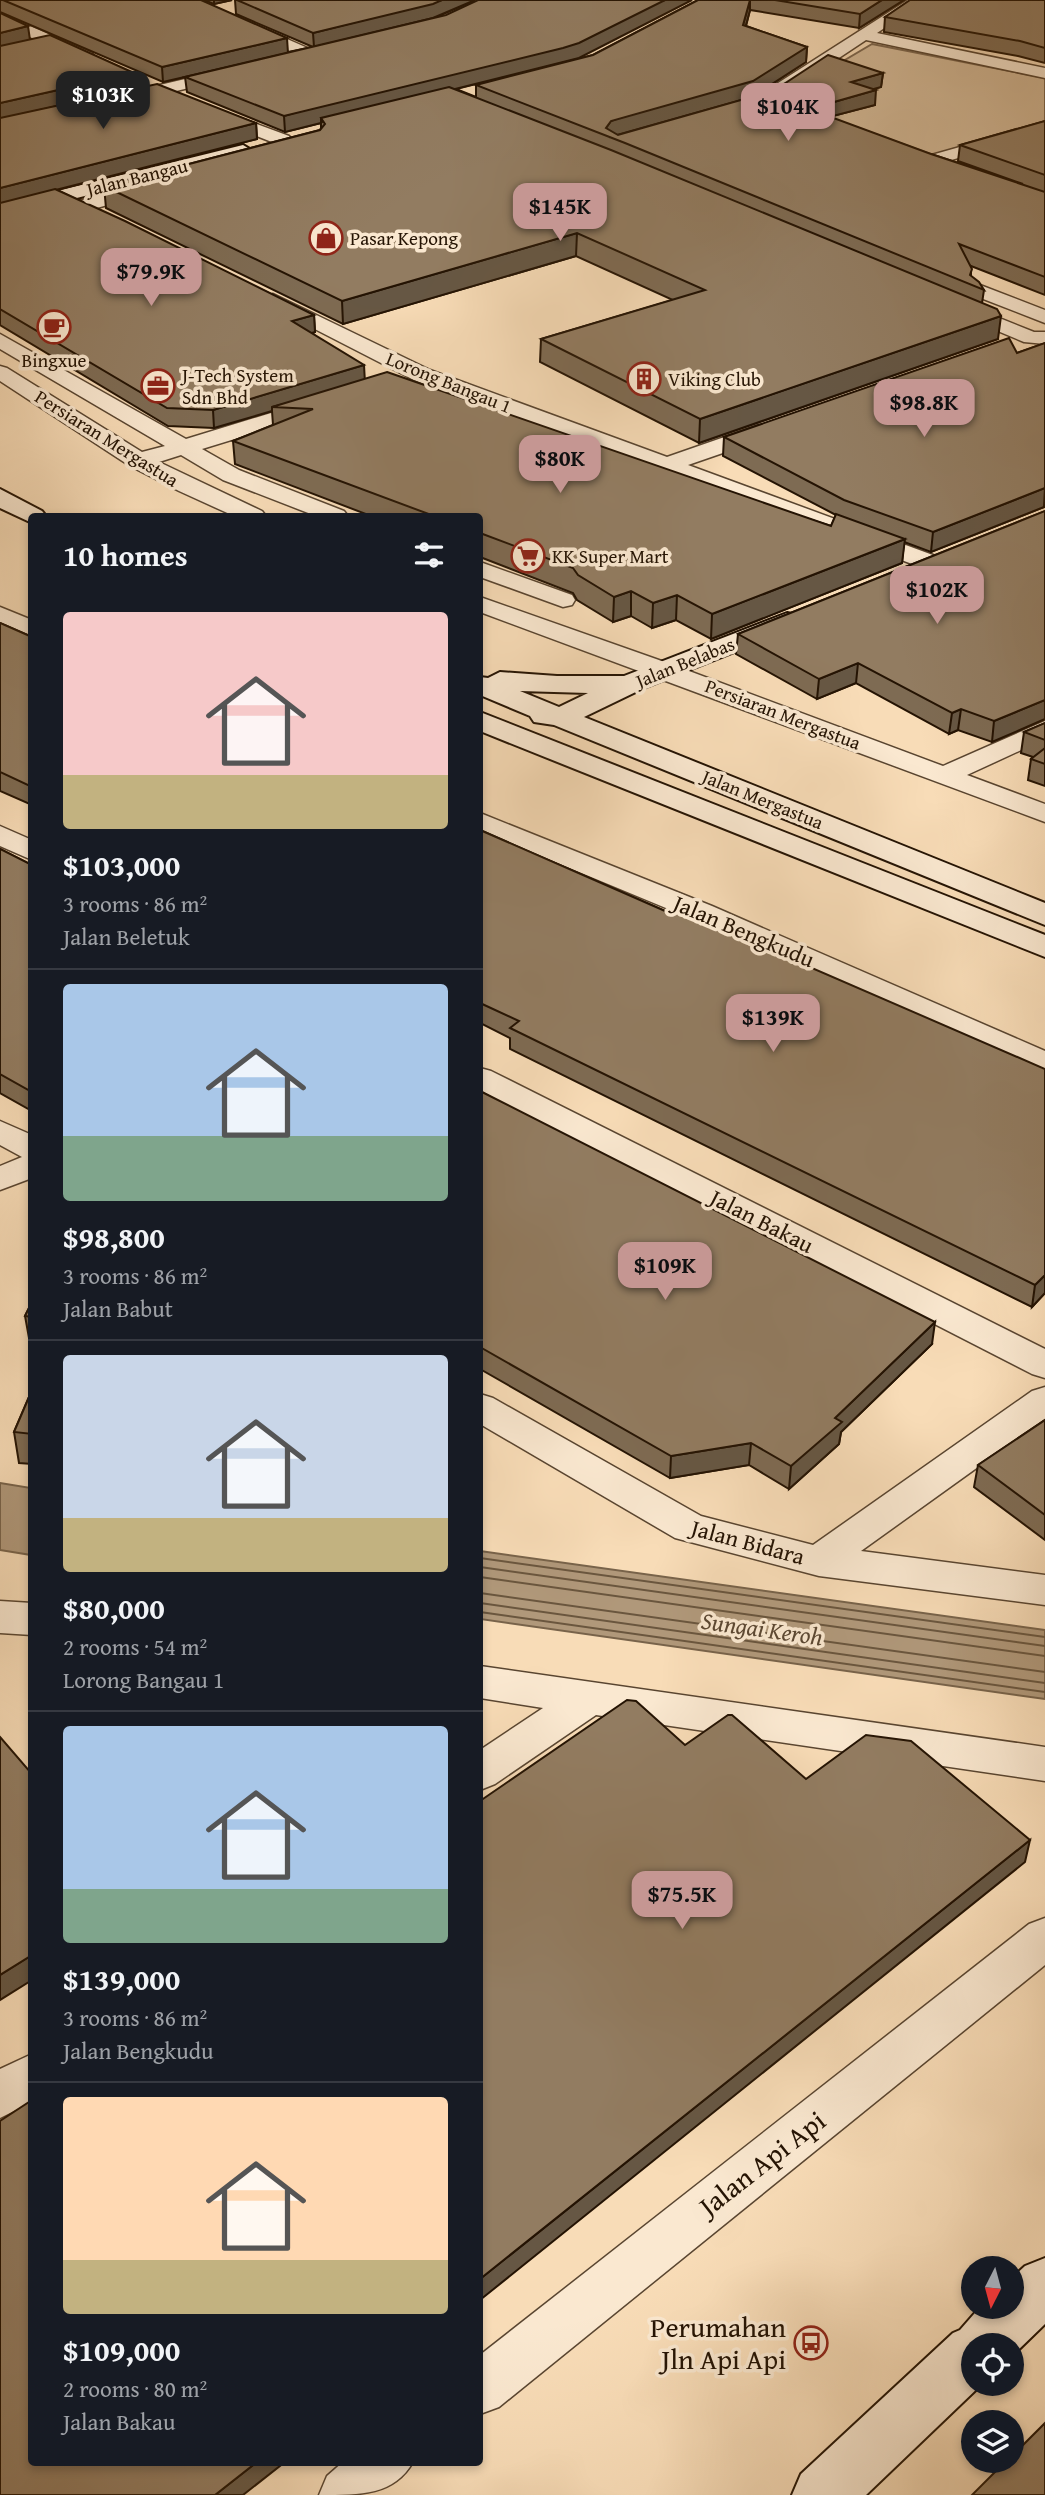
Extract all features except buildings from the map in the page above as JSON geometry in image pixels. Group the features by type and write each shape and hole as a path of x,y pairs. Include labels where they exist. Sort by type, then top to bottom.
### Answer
{"main road":[{"name":"Jalan Bangau","path":"0,211 295,142"},
{"path":"894,578 945,557"},
{"name":"Jalan Belabas","path":"560,717 634,682 804,614"},
{"path":"483,677 526,684 634,682 626,702 626,716 630,729 653,754"},
{"name":"Jalan Mergastua","path":"483,686 1045,915"},
{"path":"483,709 560,717 565,744 578,761"},
{"name":"Jalan Mergastua","path":"483,722 1045,947"},
{"path":"995,2333 1045,2285"},
{"path":"822,2495 961,2364"}],"street":[{"path":"185,0 319,54 288,61"},
{"path":"712,117 764,100 918,0"},
{"path":"212,12 238,6"},
{"path":"0,18 101,63"},
{"path":"863,35 1045,73"},
{"path":"22,50 55,42"},
{"path":"107,102 250,69"},
{"path":"136,79 295,142"},
{"path":"764,100 782,105"},
{"path":"960,170 928,158 1045,128"},
{"path":"82,206 262,159 295,142"},
{"path":"60,196 114,221"},
{"path":"958,282 1045,317"},
{"name":"Lorong Bangau 1","path":"250,288 422,374 701,477 945,557"},
{"path":"941,300 1040,336"},
{"path":"996,350 1040,336"},
{"name":"Persiaran Mergastua","path":"0,340 231,475 328,513"},
{"name":"Persiaran Mergastua","path":"0,372 138,461 204,496 246,513"},
{"path":"387,385 422,374"},
{"path":"138,461 339,400"},
{"path":"667,465 787,423"},
{"path":"701,477 726,468"},
{"path":"483,570 563,600"},
{"name":"Persiaran Mergastua","path":"483,605 664,670 1045,814"},
{"path":"0,615 28,627"},
{"path":"945,775 1045,729"},
{"name":"Jalan Bengkudu","path":"483,822 701,912 1045,1063"},
{"path":"0,835 28,849"},
{"name":"Jalan Bakau","path":"483,1080 1045,1365"},
{"path":"0,1131 28,1147"},
{"path":"0,1179 28,1167"},
{"path":"819,1561 1045,1400"},
{"name":"Jalan Bidara","path":"483,1409 689,1528 819,1561 1045,1590"},
{"path":"0,1617 28,1619"},
{"path":"483,1682 1045,1764"},
{"path":"483,1770 591,1698"},
{"name":"Jalan Api Api","path":"483,2386 1045,1938"},
{"path":"0,2096 28,2078"},
{"path":"346,2495 382,2466"}],"shaded area":[{"path":"872,44 1045,78 1045,122 933,155 779,99"}],"water":[{"path":"0,1483 28,1488 28,1555 0,1550"},
{"name":"Sungai Keroh","path":"483,1551 1045,1630 1045,1699 483,1619"}],"place":[{"name":"Pasar Kepong","path":"326,238"},
{"name":"Bingxue","path":"54,327"},
{"name":"Viking Club","path":"644,379"},
{"name":"J-Tech System Sdn Bhd","path":"158,386"},
{"name":"KK Super Mart","path":"528,556"},
{"name":"Perumahan Jln Api Api","path":"811,2343"}]}
